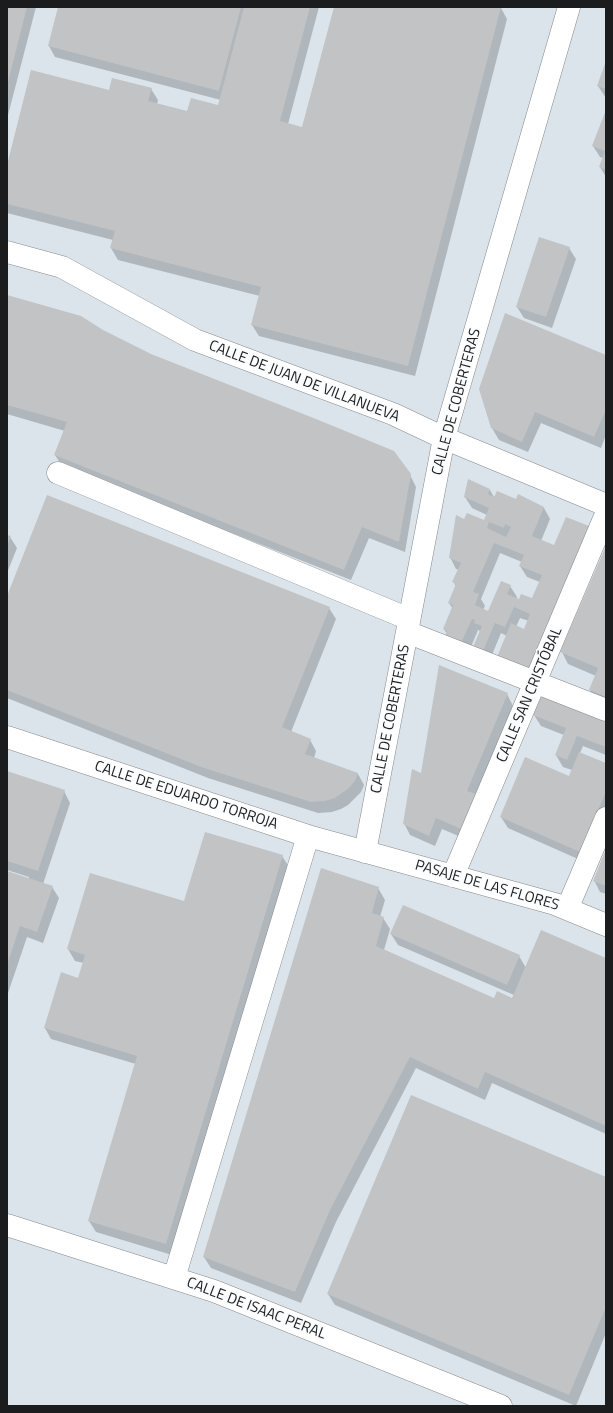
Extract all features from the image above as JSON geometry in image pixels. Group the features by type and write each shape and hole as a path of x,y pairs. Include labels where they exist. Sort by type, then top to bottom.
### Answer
{"street":[{"name":"CALLE DE COBERTERAS","path":"365,852 444,438 570,7"},
{"name":"CALLE DE JUAN DE VILLANUEVA","path":"7,252 62,267 195,340 393,414 444,438 606,505"},
{"path":"58,473 535,682 606,710"},
{"name":"CALLE SAN CRISTÓBAL","path":"453,876 606,514"},
{"name":"CALLE DE EDUARDO TORROJA","path":"7,737 308,836 365,852"},
{"path":"567,909 606,818"},
{"path":"174,1278 308,836"},
{"name":"PASAJE DE LAS FLORES","path":"365,852 555,904 606,925"},
{"name":"CALLE DE ISAAC PERAL","path":"7,1224 214,1291 501,1406"}],"shaded area":[{"path":"7,7 606,7 606,1406 7,1406"}],"building":[{"path":"7,7 27,7 8,82 7,82"},
{"path":"58,7 241,7 219,91 48,46"},
{"path":"244,7 310,7 280,121 302,127 334,7 501,7 408,366 251,325 261,287 110,248 115,231 7,204 7,165 31,70 109,90 112,78 152,88 148,101 187,111 191,98 218,105"},
{"path":"606,61 606,89 597,86"},
{"path":"606,110 606,170 599,167 605,151 592,146"},
{"path":"539,237 570,247 546,317 516,307"},
{"path":"7,295 81,316 103,330 151,354 394,451 411,474 399,542 362,527 344,570 54,455 67,422 7,405"},
{"path":"505,313 606,355 606,410 594,437 535,412 522,442 491,428 479,389"},
{"path":"468,479 490,489 488,494 494,497 497,491 516,499 518,494 544,507 532,536 554,545 566,517 589,526 530,666 524,668 497,657 511,623 524,629 530,614 514,607 505,627 495,623 483,651 473,647 482,626 474,623 475,620 472,619 461,643 445,636 447,631 443,629 453,605 448,603 456,584 452,582 461,563 449,558 456,515 464,519 467,513 484,520 489,508 464,497","holes":["489,522 504,528 505,524 511,527 506,537 487,528","494,543 524,555 519,566 542,575 532,598 521,594 519,599 507,594 511,585 501,581 488,611 475,605 479,594 473,592"]},
{"path":"47,495 330,607 282,727 311,739 305,754 358,773 355,781 349,788 335,798 325,801 311,802 201,767 7,690 7,596"},
{"path":"7,535 11,536 7,547"},
{"path":"606,546 606,697 589,690 598,668 560,652"},
{"path":"439,665 508,693 467,791 476,794 461,829 436,818 429,836 403,824 412,769 421,773"},
{"path":"542,695 606,720 606,747 577,736 567,760 555,755 566,728 533,715"},
{"path":"579,752 606,763 606,792 580,852 500,817 525,757 569,776"},
{"path":"7,771 65,790 38,871 7,861"},
{"path":"205,832 283,855 166,1244 88,1221 137,1056 44,1028 61,972 78,978 85,955 67,949 90,873 184,901"},
{"path":"606,849 606,886 593,881"},
{"path":"321,868 379,887 372,913 384,917 376,946 494,998 497,991 512,998 541,930 606,958 606,1126 485,1072 478,1089 410,1057 330,1210 295,1292 203,1257"},
{"path":"7,871 53,886 37,932 20,926 7,965"},
{"path":"403,905 520,955 507,985 390,934"},
{"path":"411,1095 606,1177 606,1307 569,1395 327,1294"}]}
